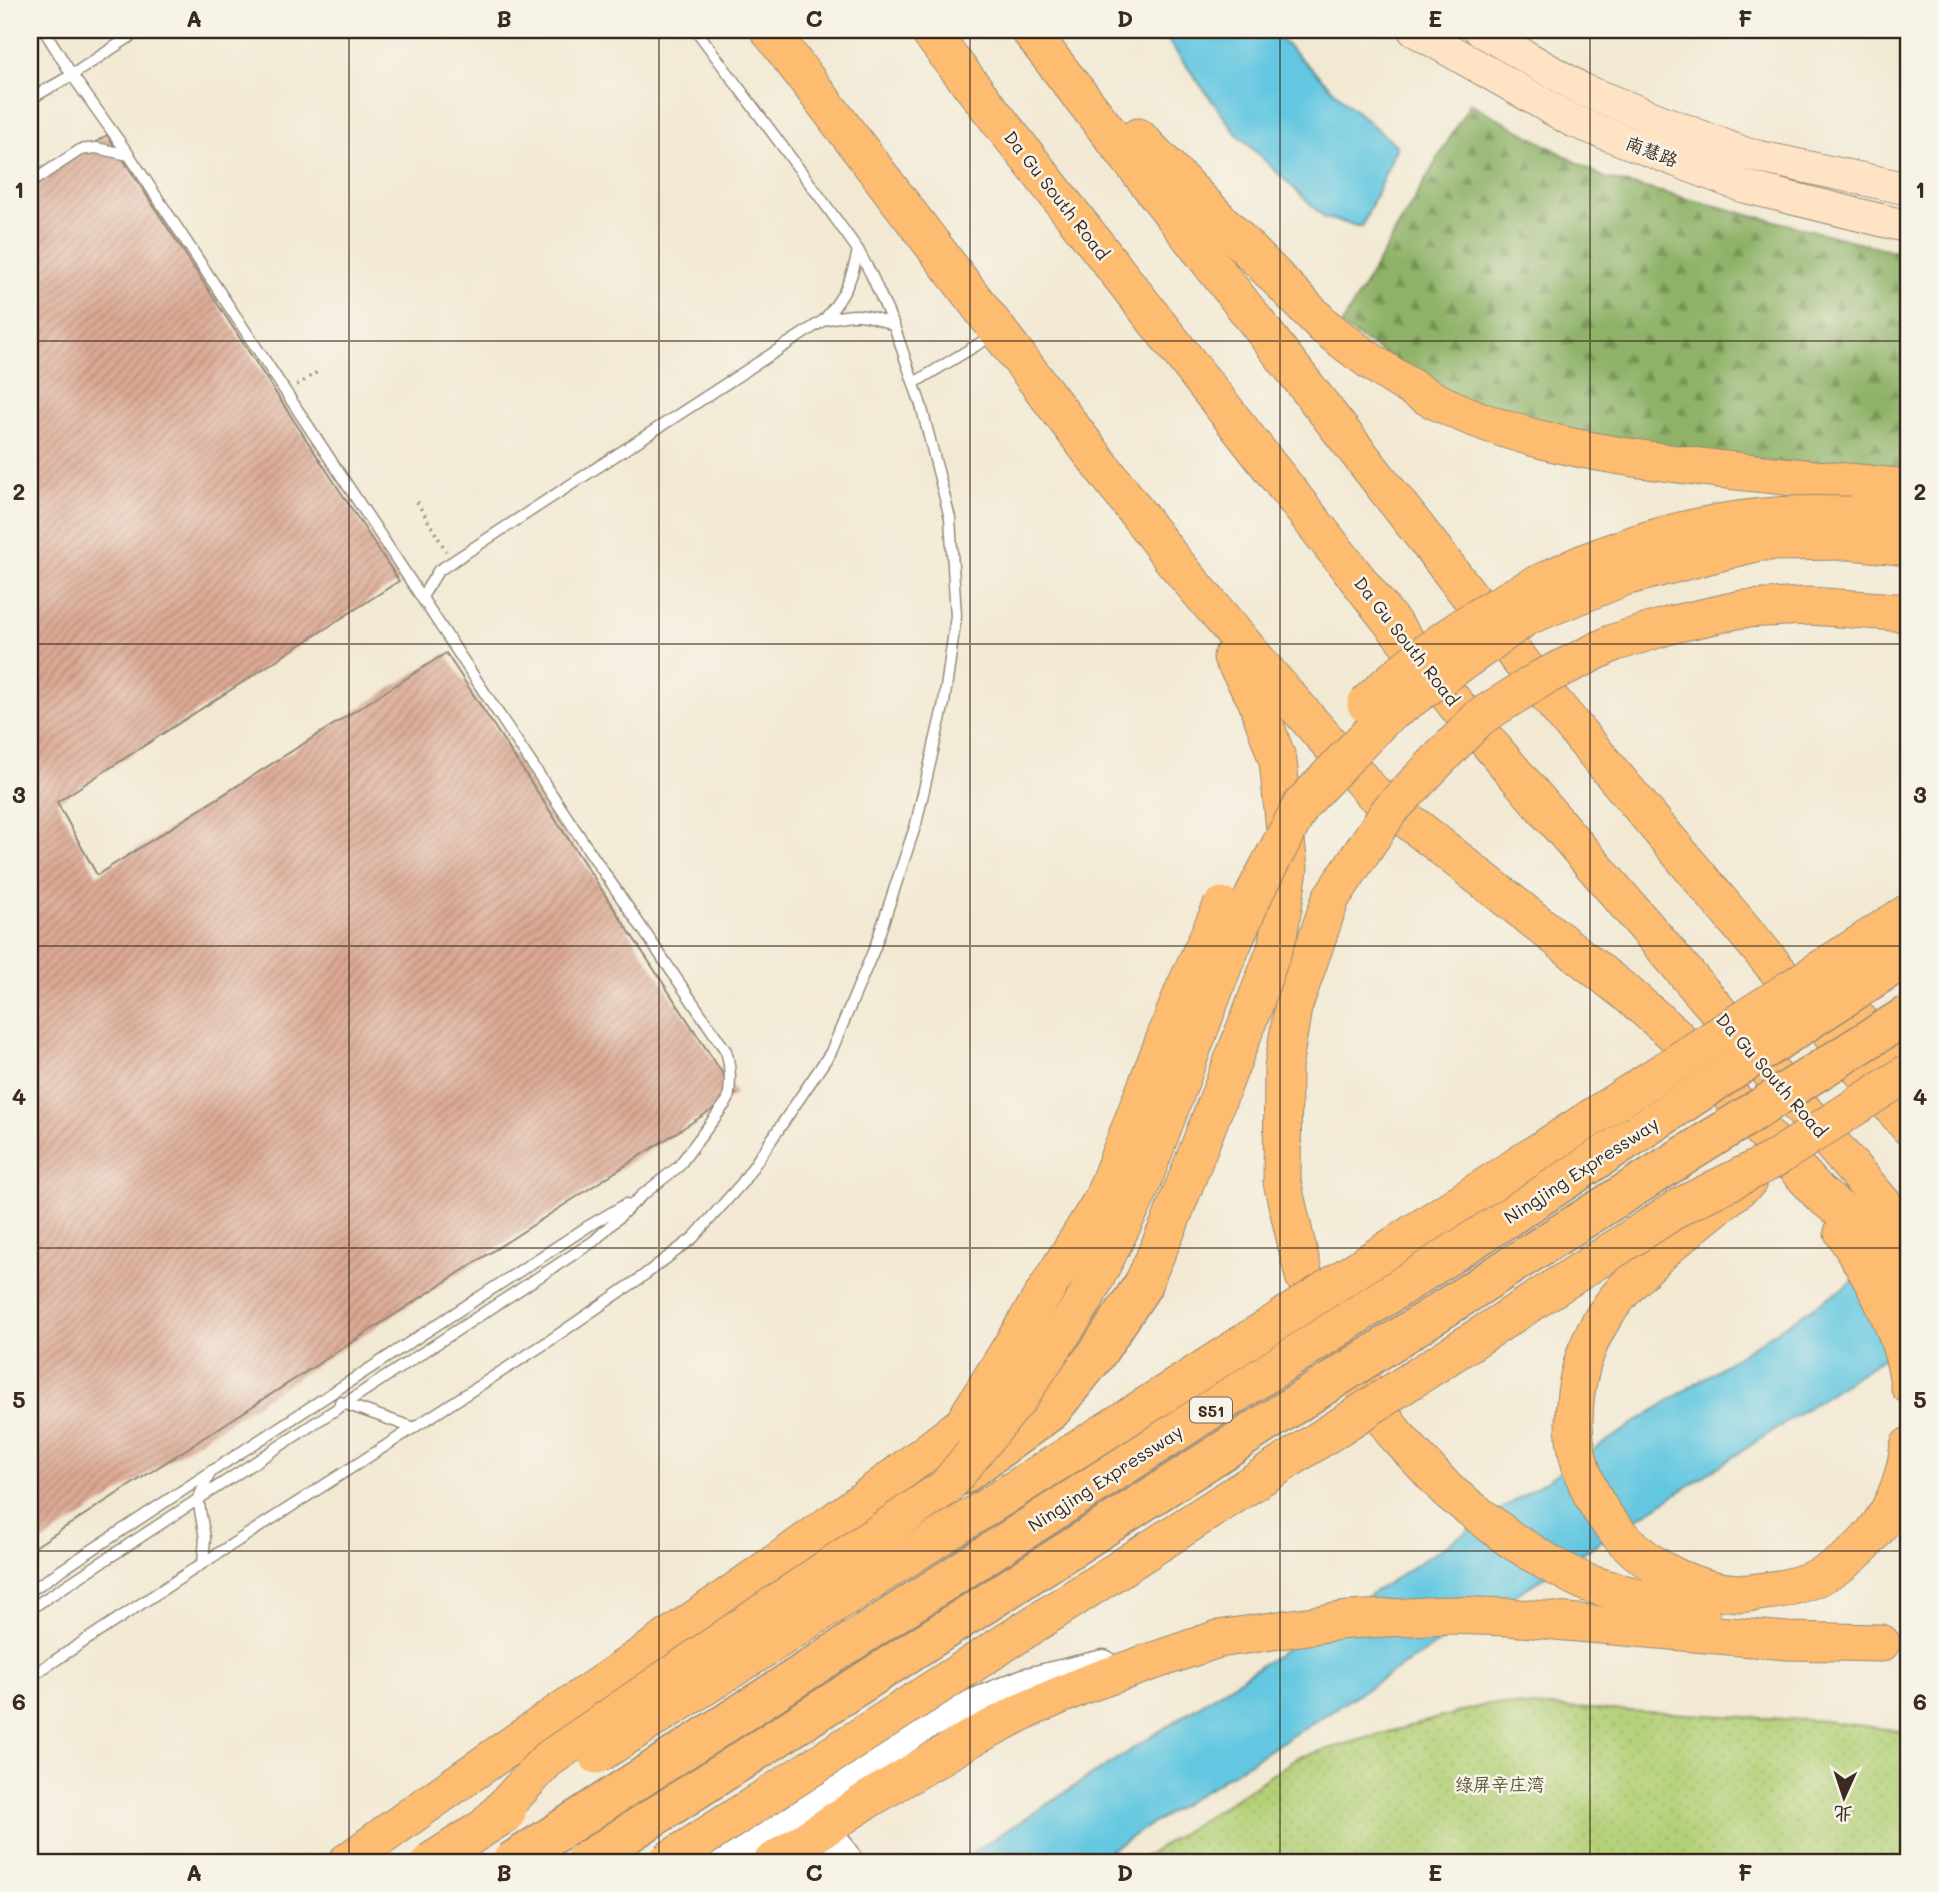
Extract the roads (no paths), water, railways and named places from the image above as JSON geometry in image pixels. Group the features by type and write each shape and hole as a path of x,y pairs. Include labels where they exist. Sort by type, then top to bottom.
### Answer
{"highway":[{"name":"Da Gu South Road","path":"928,30 1457,706 1871,1190 1883,1247"},
{"path":"1030,30 1324,326 1393,377 1445,405 1498,427 1531,437 1614,456 1710,469 1909,488"},
{"path":"1030,30 1538,684 1909,1127"},
{"path":"767,34 1000,331 1173,560 1372,792 1673,1033 1821,1195 1883,1247 1909,1283"},
{"path":"347,1862 433,1799 881,1489 962,1424 1102,1200 1183,992 1244,859 1298,772 1369,701 1447,637 1538,584 1619,550 1680,532 1744,520 1791,515 1851,528 1909,547"},
{"path":"946,1487 1020,1398 1084,1301 1138,1194 1224,964 1257,888 1301,804 1384,718 1526,617 1624,577 1759,542 1909,519"},
{"path":"486,1826 547,1760 946,1487 1051,1411 1096,1355 1142,1286 1170,1225 1276,949 1289,869 1278,761 1256,699 1173,560"},
{"path":"1895,1644 1684,1611 1587,1583 1550,1564 1493,1528 1448,1491 1395,1434 1344,1357 1304,1276 1282,1182 1283,1067 1293,1008 1331,898 1391,810 1480,717 1542,678 1613,643 1674,624 1742,609 1810,606 1909,613"},
{"path":"666,1862 1681,1206 1773,1160 1909,1072 1601,760"},
{"path":"430,1862 1188,1379 1909,912"},
{"name":"Ningjing Expressway","path":"511,1862 1543,1195 1909,955"},
{"name":"S51","path":"584,1862 1563,1232 1909,1014"},
{"path":"1773,1160 1630,1283 1606,1314 1588,1346 1577,1381 1574,1443 1587,1485 1602,1514 1621,1539 1643,1558 1670,1574 1704,1587 1739,1594 1779,1590 1818,1578 1846,1561 1876,1531 1895,1498 1908,1459 1909,1446"},
{"path":"1883,1247 1909,1385"},
{"path":"772,1862 968,1740 1024,1711 1086,1684 1234,1637 1348,1620 1447,1615 1508,1617 1787,1641 1895,1644"}],"main road":[{"name":"南慧路","path":"1414,30 1573,121 1742,186 1909,227"},
{"name":"南慧路","path":"1480,30 1585,91 1746,155 1909,188"}],"street":[{"path":"717,1862 927,1725 972,1704 1027,1682 1234,1637"},
{"path":"827,1827 849,1862"}],"lane":[{"path":"30,1609 594,1241 641,1196 678,1167 728,1100 730,1064 726,1051 590,852 287,392 44,30"},
{"path":"30,99 140,30"},
{"path":"30,1677 561,1333 693,1238 742,1182 831,1052 875,947 916,824 944,703 956,616 950,518 914,383 883,297 858,250 696,30"},
{"path":"30,183 80,150 96,148 129,155"},
{"path":"30,174 50,170"},
{"path":"422,597 438,571 824,320 841,300 853,275 858,250"},
{"path":"824,320 860,313 875,316 894,326"},
{"path":"914,383 1000,331"},
{"path":"30,1591 590,1225 641,1196"},
{"path":"324,1400 344,1403 414,1428"},
{"path":"203,1563 205,1538 198,1499 211,1471"}],"water":[{"path":"1160,30 1271,30 1350,106 1397,146 1362,227 1325,218 1236,133"},
{"path":"1909,1245 1909,1341 1695,1482 1091,1862 958,1862"}],"park label":[{"name":"绿屏辛庄湾","path":"1500,1784"}]}
